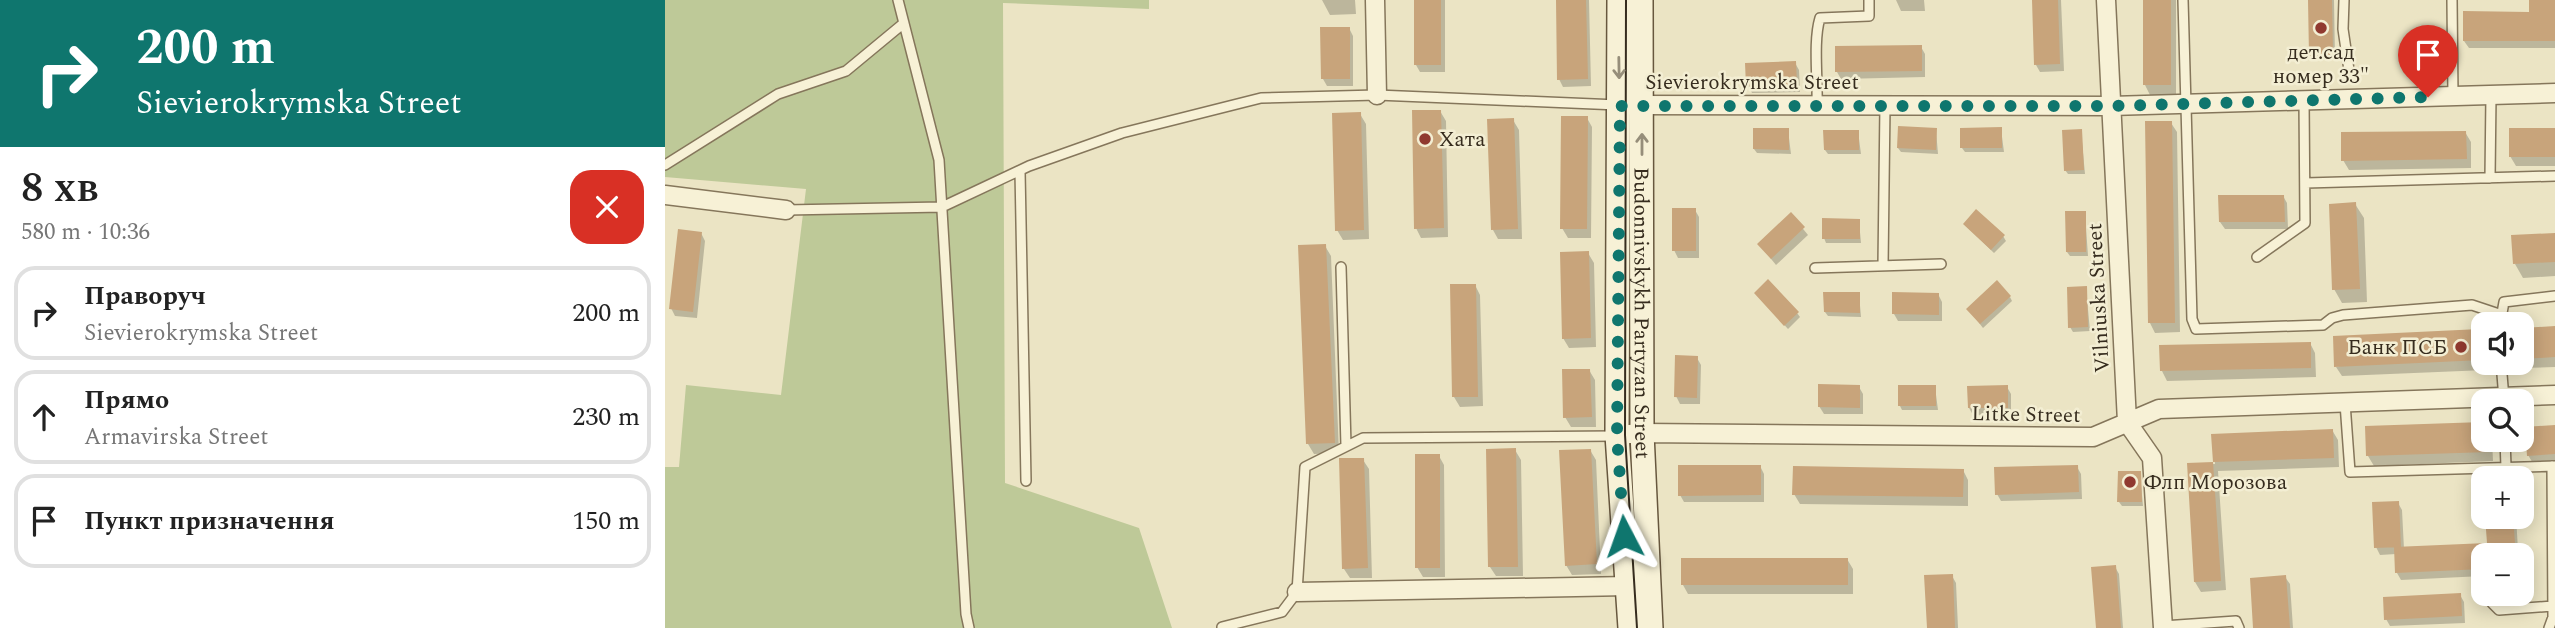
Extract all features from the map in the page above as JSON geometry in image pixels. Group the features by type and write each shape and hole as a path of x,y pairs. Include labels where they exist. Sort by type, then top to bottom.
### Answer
{"main road":[{"name":"Budonnivskykh Partyzan Street","path":"1619,0 1631,105 1651,628"},
{"name":"Budonnivskykh Partyzan Street","path":"1630,628 1617,436 1631,105 1641,0"}],"street":[{"path":"1375,0 1377,95"},
{"name":"Vilniuska Street","path":"2106,0 2127,422"},
{"name":"Sievierokrymska Street","path":"1631,105 2111,106 2555,93"},
{"path":"665,195 786,210"},
{"name":"Litke Street","path":"2534,397 2555,395"},
{"name":"Litke Street","path":"1617,436 1642,433 2093,438 2159,409 2471,400"},
{"path":"2127,422 2152,458 2163,627"},
{"path":"1297,592 1627,586"}],"lane":[{"path":"898,0 939,160 969,628"},
{"path":"1817,105 1819,68 1816,32 1820,18 1868,16 1869,0"},
{"path":"2183,0 2192,319 2196,329 2323,326 2332,318 2343,315 2472,304 2487,312"},
{"path":"2344,0 2343,29 2349,70"},
{"path":"2452,0 2453,96"},
{"path":"665,165 778,94 846,71 904,23"},
{"path":"786,210 942,207 1020,171 1122,133 1261,98 1377,95 1631,105"},
{"path":"2490,178 2491,95"},
{"path":"2257,257 2305,223 2304,101"},
{"name":"Sievierokrymska Street","path":"1883,266 1885,105"},
{"path":"1020,171 1026,481"},
{"path":"2306,183 2555,176"},
{"path":"1815,268 1941,264"},
{"path":"1341,267 1346,446"},
{"path":"2502,312 2504,302 2555,296"},
{"path":"2345,402 2350,471 2471,468"},
{"path":"1222,627 1282,612 1297,592 1305,467 1346,446 1363,438 1617,436"},
{"path":"2534,466 2554,466 2553,606 2549,628"},
{"path":"2495,606 2499,610 2553,606"},
{"path":"2163,627 2236,621 2239,628"}],"green space":[{"path":"665,0 1149,0 1149,9 1003,3 1005,483 1139,528 1172,628 665,628 665,467 679,467 686,385 781,395 806,189 665,177"}],"building":[{"path":"1414,0 1441,0 1441,65 1414,65"},
{"path":"1556,0 1586,0 1588,79 1557,80"},
{"path":"2032,0 2058,0 2060,64 2034,65"},
{"path":"2143,0 2171,0 2171,85 2143,85"},
{"name":"дет.сад номер 33\"","path":"2308,0 2332,0 2333,55 2309,56"},
{"path":"2529,0 2555,0 2555,41 2463,41 2463,11 2529,12"},
{"path":"1320,27 1350,27 1350,79 1321,79"},
{"path":"1922,45 1922,71 1835,72 1835,46"},
{"path":"1796,61 1797,85 1746,86 1745,63"},
{"path":"1412,110 1441,110 1444,228 1414,229"},
{"path":"1361,112 1364,230 1335,231 1332,113"},
{"path":"1561,116 1588,116 1587,229 1560,229"},
{"path":"1514,118 1518,229 1491,230 1487,119"},
{"path":"2145,121 2172,121 2175,323 2148,323"},
{"path":"1898,126 1937,128 1936,150 1897,148"},
{"path":"2002,127 2002,148 1960,148 1960,128"},
{"path":"1753,128 1789,128 1789,150 1753,149"},
{"path":"2509,128 2555,128 2555,157 2509,157"},
{"path":"2082,129 2084,170 2064,171 2062,130"},
{"path":"1823,130 1859,130 1859,150 1824,150"},
{"path":"2466,131 2467,159 2341,161 2341,132"},
{"path":"2218,195 2284,195 2285,222 2219,222"},
{"path":"2356,202 2360,289 2332,290 2329,204"},
{"path":"1672,208 1696,208 1696,251 1672,251"},
{"path":"1976,209 2005,235 1991,250 1963,224"},
{"path":"2065,211 2086,211 2086,252 2066,252"},
{"path":"1791,212 1805,227 1771,259 1757,244"},
{"path":"1822,218 1860,219 1860,239 1822,239"},
{"path":"678,229 702,232 693,312 669,309"},
{"path":"2555,233 2555,262 2513,264 2511,235"},
{"path":"1326,244 1335,443 1306,444 1298,245"},
{"path":"1589,251 1591,338 1562,339 1560,252"},
{"path":"1768,279 1799,312 1784,326 1754,293"},
{"path":"1997,280 2011,296 1980,324 1966,309"},
{"path":"1450,284 1476,284 1478,397 1452,397"},
{"path":"2087,286 2088,327 2068,328 2067,287"},
{"path":"1823,292 1860,292 1860,313 1824,312"},
{"path":"1892,292 1939,293 1939,315 1892,314"},
{"path":"2555,326 2555,357 2534,358 2534,327"},
{"path":"2471,329 2471,361 2334,367 2333,336"},
{"path":"2311,342 2311,368 2160,371 2159,345"},
{"path":"1675,355 1698,356 1697,398 1674,397"},
{"path":"1562,369 1590,369 1592,417 1563,418"},
{"path":"1818,384 1860,385 1860,408 1818,407"},
{"path":"1898,385 1936,385 1936,406 1898,406"},
{"path":"2008,385 2008,408 1968,408 1967,386"},
{"path":"2471,422 2471,452 2489,452 2366,456 2365,426"},
{"path":"2555,425 2555,454 2527,456 2527,452 2534,452 2534,426"},
{"path":"2333,429 2334,458 2213,462 2211,434"},
{"path":"1516,448 1518,567 1488,567 1486,449"},
{"path":"1591,449 1597,564 1565,566 1559,450"},
{"path":"1415,454 1440,454 1440,568 1415,568"},
{"path":"1339,458 1364,458 1368,568 1342,569"},
{"path":"2213,462 2221,581 2194,582 2187,463"},
{"path":"1678,465 1761,465 1761,495 1678,496"},
{"path":"2078,465 2079,492 1995,495 1994,467"},
{"path":"1793,466 1964,469 1963,497 1792,495"},
{"path":"2118,471 2141,471 2142,502 2117,502"},
{"path":"2399,501 2401,547 2374,548 2372,502"},
{"path":"2486,529 2514,529 2515,543 2487,543"},
{"path":"2471,544 2471,570 2395,573 2394,547"},
{"path":"1681,558 1848,558 1848,585 1681,585"},
{"path":"2116,565 2121,628 2096,628 2091,567"},
{"path":"1953,574 1955,628 1927,628 1924,575"},
{"path":"2286,575 2290,628 2253,628 2250,578"},
{"path":"2461,593 2462,616 2384,620 2383,597"}],"tram line":[{"path":"1626,0 1625,435 1637,628"}],"place":[{"name":"дет.сад номер 33\"","path":"2321,28"},
{"name":"Хата","path":"1425,139"},
{"name":"Банк ПСБ","path":"2461,347"},
{"name":"Флп Морозова","path":"2130,482"}],"route":[{"path":"1624,536 1617,436 1620,106 2111,106 2428,97"}]}
